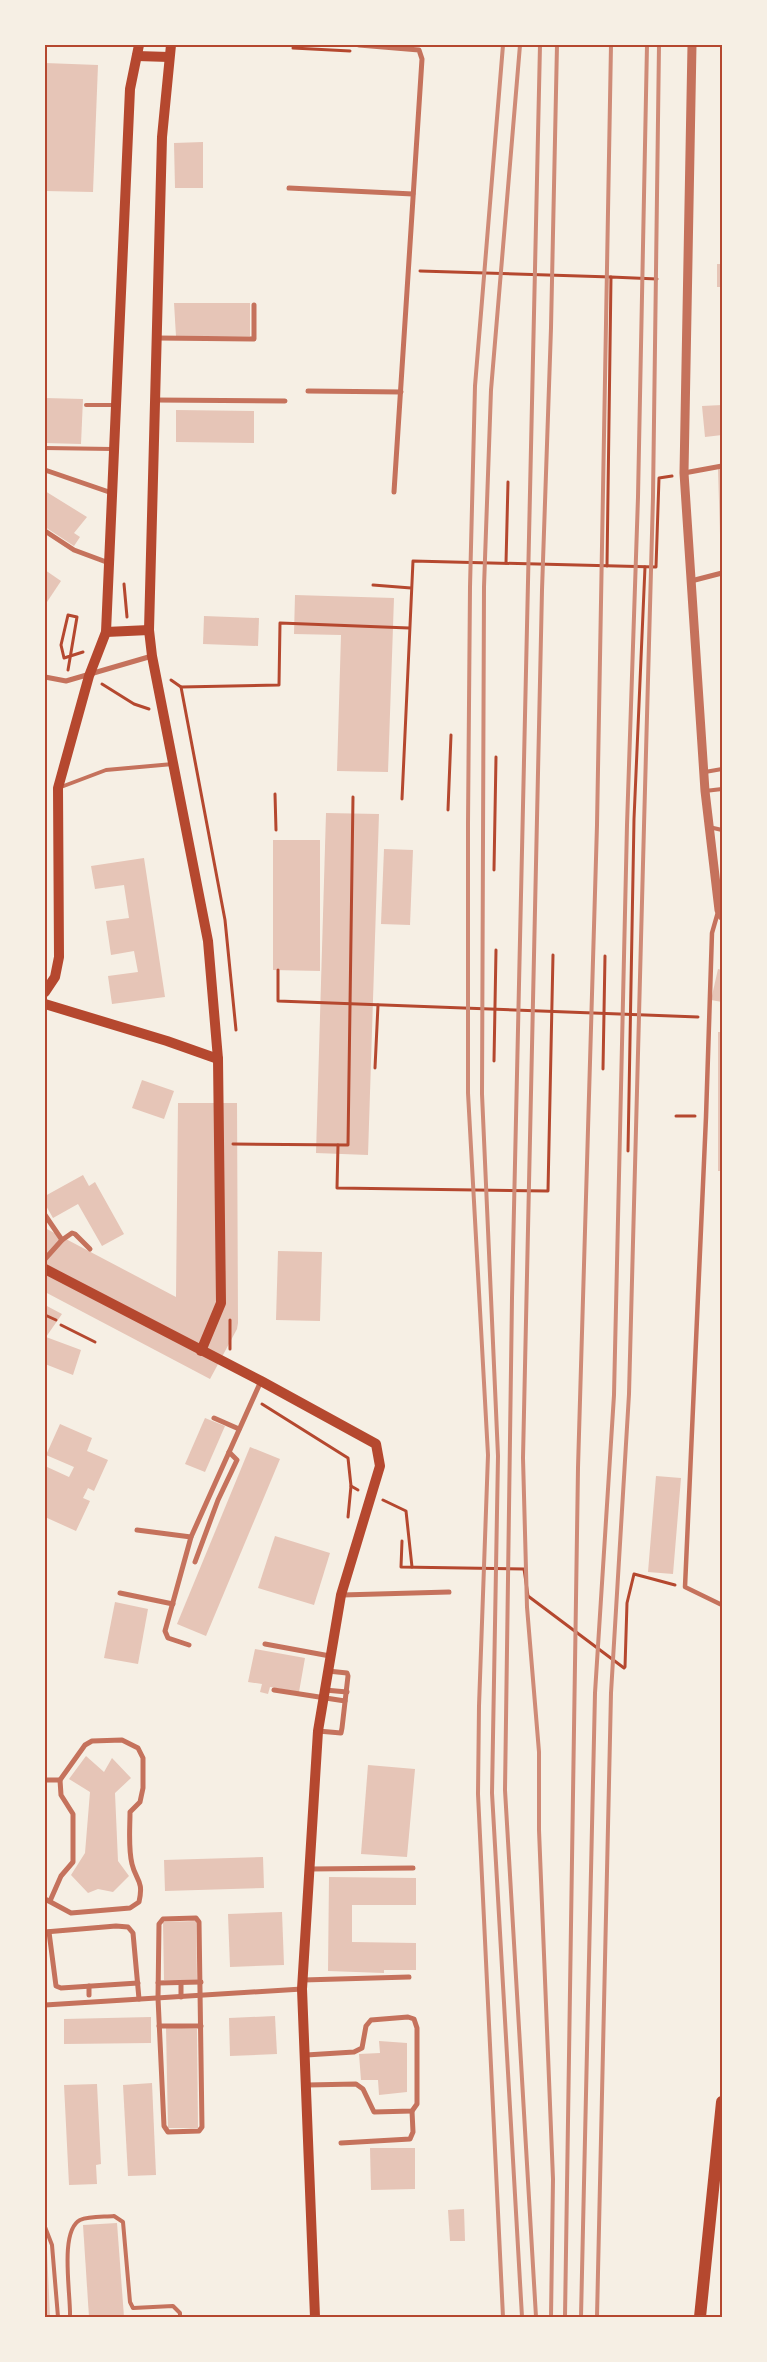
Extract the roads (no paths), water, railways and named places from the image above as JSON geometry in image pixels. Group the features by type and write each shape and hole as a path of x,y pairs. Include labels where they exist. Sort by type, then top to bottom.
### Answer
{"main road":[{"path":"45,992 55,977 59,957 58,788 89,676 106,632 130,89 139,45"},
{"path":"171,45 162,137 149,630 152,656 208,941 218,1059 221,1304 201,1351"},
{"path":"136,56 169,57"},
{"path":"106,632 149,630"},
{"path":"45,1004 167,1041 218,1059"},
{"path":"45,1269 261,1381 376,1444 380,1466 341,1595 318,1731 303,1985 315,2317"},
{"path":"700,2317 722,2102"}],"street":[{"path":"359,45 419,50 422,59 394,492"},
{"path":"692,45 684,473 705,791 720,913 712,933 706,1117 685,1587 722,1604"},
{"path":"289,188 413,194"},
{"path":"157,338 254,339 254,305"},
{"path":"308,391 400,392"},
{"path":"155,400 285,401"},
{"path":"684,473 722,466"},
{"path":"45,470 112,494"},
{"path":"45,531 74,550 109,564"},
{"path":"690,581 722,573"},
{"path":"45,677 66,681 89,676 152,656"},
{"path":"45,1215 62,1240"},
{"path":"45,1259 62,1240 72,1233 90,1249"},
{"path":"189,1645 168,1638 165,1631 172,1604 191,1538 261,1381"},
{"path":"214,1418 239,1429"},
{"path":"195,1562 218,1500 237,1460 229,1452"},
{"path":"137,1530 191,1538"},
{"path":"341,1595 449,1592"},
{"path":"120,1593 172,1604"},
{"path":"265,1644 330,1656"},
{"path":"318,1731 341,1733 348,1676 347,1673 328,1671"},
{"path":"274,1690 324,1694 347,1692"},
{"path":"324,1694 346,1701"},
{"path":"122,1740 138,1748 143,1758 143,1788 140,1802 130,1812 132,1865 139,1880 141,1892 139,1902 130,1908 71,1913 48,1900 61,1876 73,1862 73,1814 61,1796 60,1780 80,1750 92,1742 122,1740"},
{"path":"45,1780 60,1780"},
{"path":"310,1869 413,1868"},
{"path":"196,1918 200,1922 200,1982 202,2127 199,2131 168,2132 164,2126 158,1998 160,1924 162,1919 196,1918"},
{"path":"138,1983 61,1988 56,1986 47,1932 116,1926 128,1927 133,1933 138,1983 139,2000"},
{"path":"45,2005 201,1996 303,1985 409,1977"},
{"path":"158,1983 200,1982"},
{"path":"181,1983 181,1997"},
{"path":"88,1986 90,1995"},
{"path":"306,2055 354,2052 362,2048 366,2026 371,2020 414,2018 417,2028 417,2104 412,2111 413,2132 410,2139 341,2143"},
{"path":"159,2026 201,2026"},
{"path":"307,2085 356,2084 363,2089 374,2112 412,2111"}],"lane":[{"path":"86,405 116,405"},
{"path":"45,448 114,449"},
{"path":"58,788 106,770 173,764"},
{"path":"705,772 722,768"},
{"path":"705,791 722,790"},
{"path":"710,827 722,830"},
{"path":"70,2317 68,2240 72,2227 80,2220 114,2216 122,2222 130,2302 133,2308 173,2306 180,2313 180,2317"},
{"path":"45,2227 52,2244 58,2317"}],"railway":[{"path":"503,45 475,386 470,587 468,1093 488,1455 479,1706 478,1794 503,2317"},
{"path":"520,45 491,390 484,587 482,1094 498,1456 492,1793 522,2317"},
{"path":"536,2317 505,1790 512,1298 540,45"},
{"path":"551,2317 553,2179 539,1830 539,1752 527,1607 523,1458 542,590 551,328 557,45"},
{"path":"565,2317 578,1468 597,825 611,45"},
{"path":"581,2317 595,1693 614,1395 627,825 638,497 647,45"},
{"path":"597,2317 611,1693 629,1394 653,497 659,45"}]}
